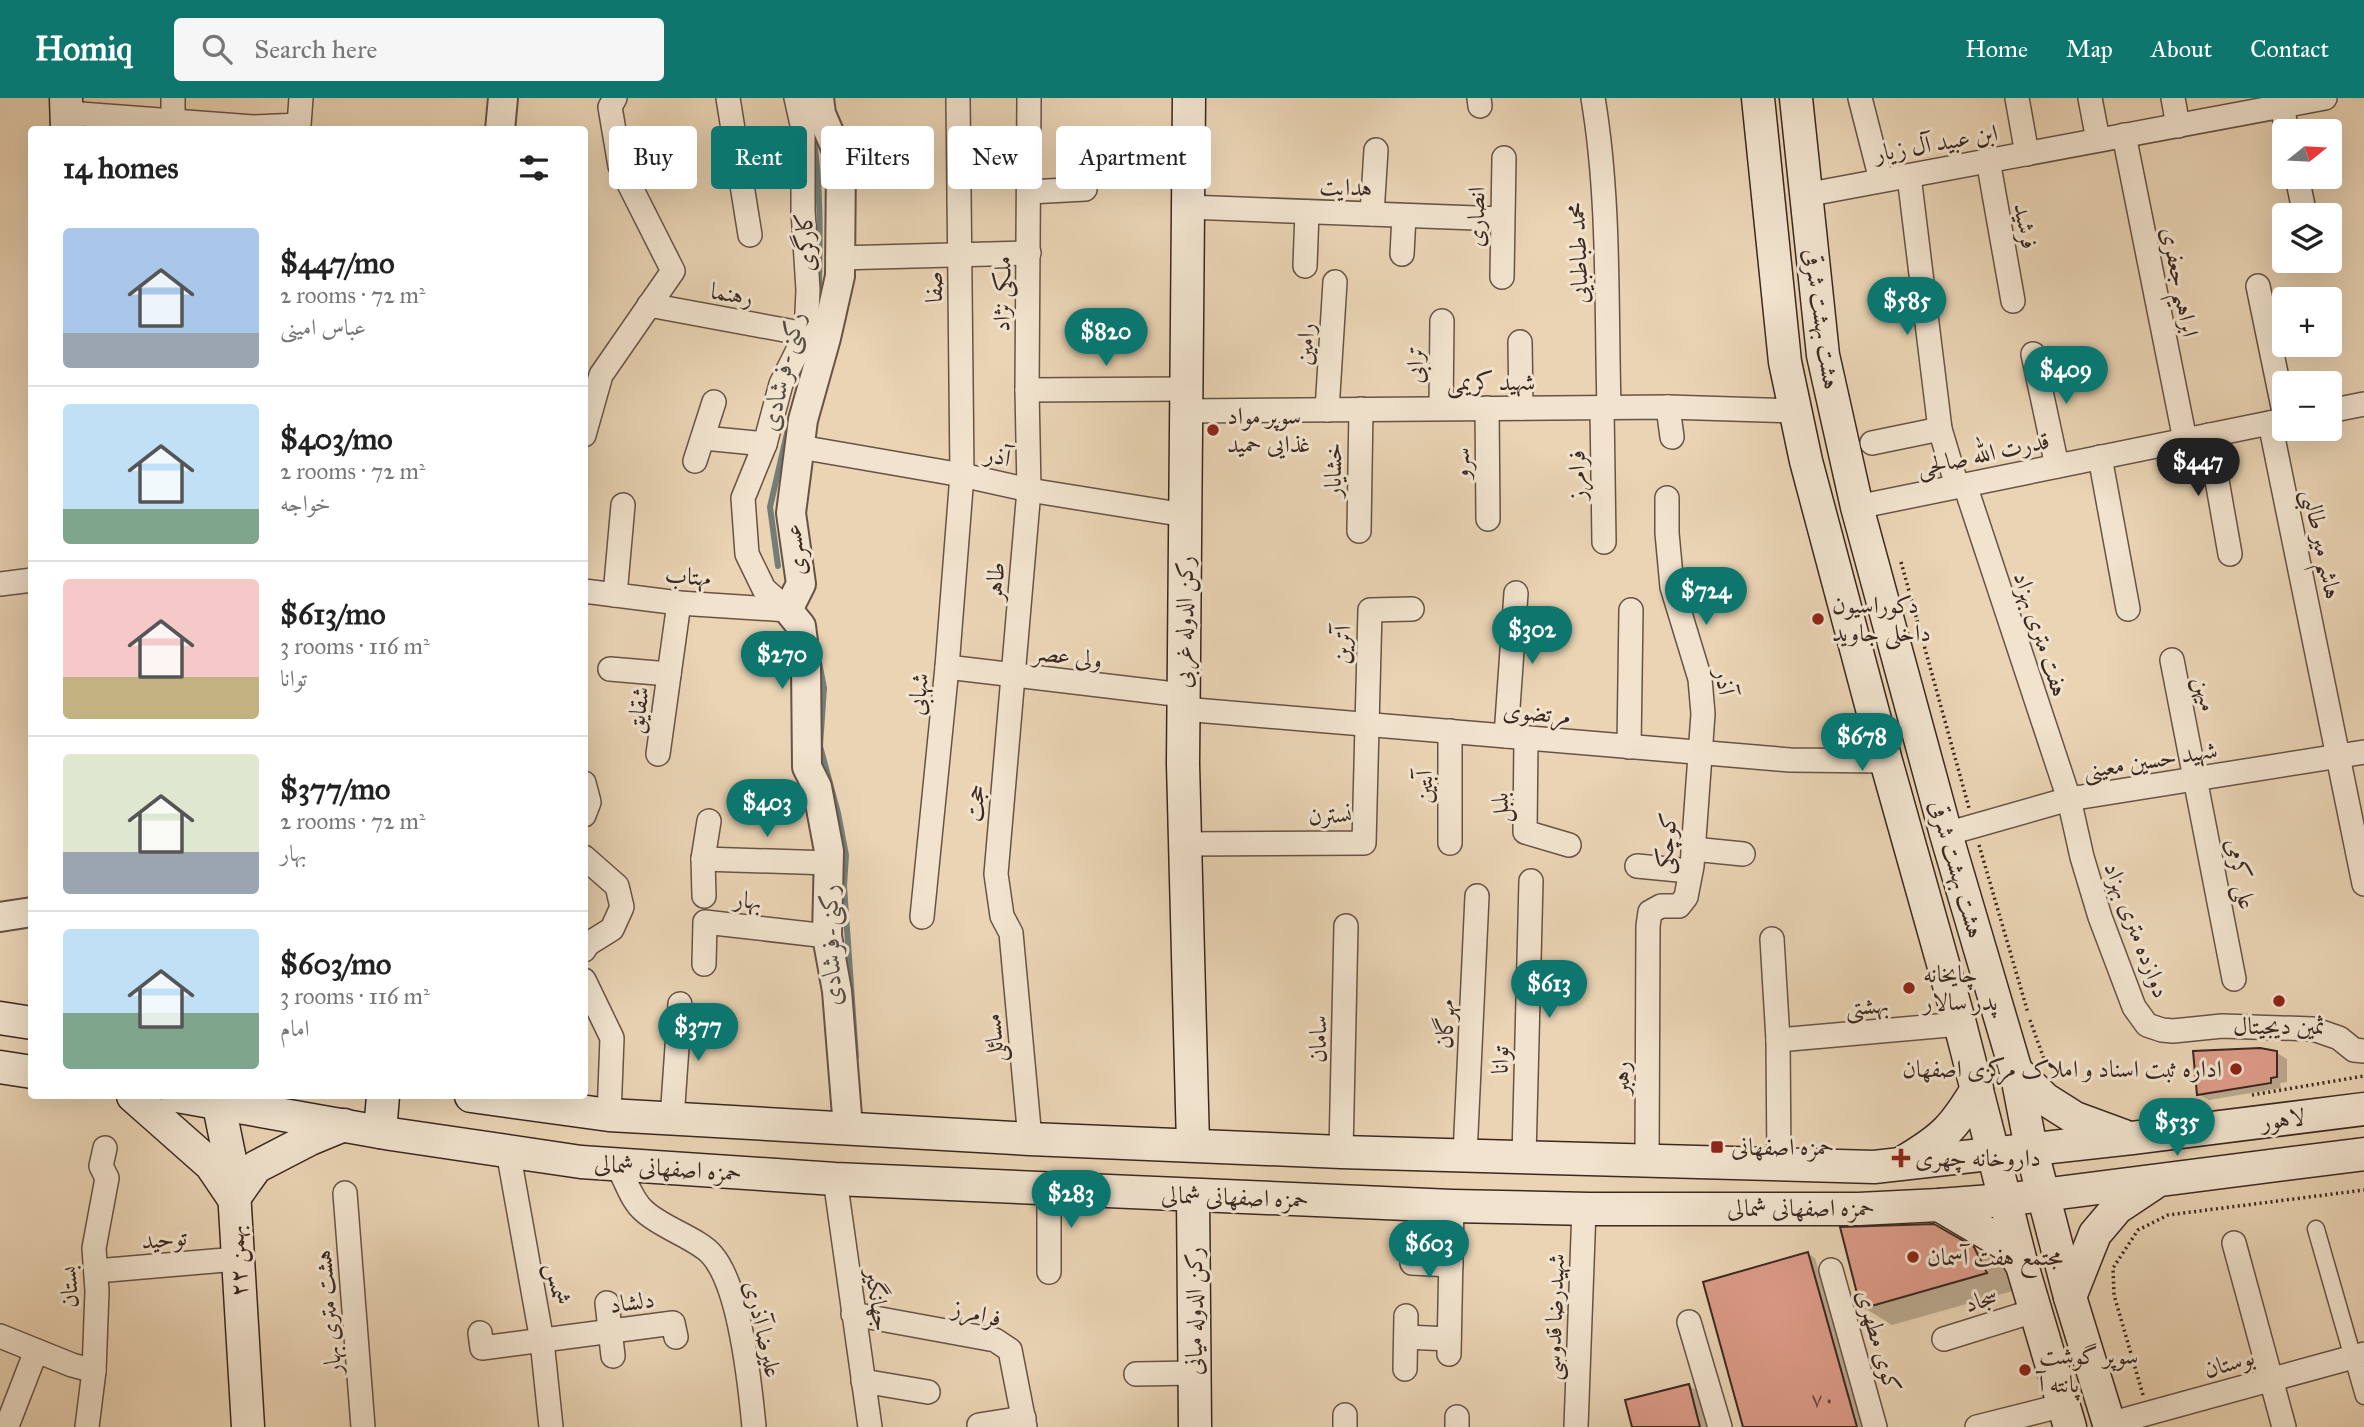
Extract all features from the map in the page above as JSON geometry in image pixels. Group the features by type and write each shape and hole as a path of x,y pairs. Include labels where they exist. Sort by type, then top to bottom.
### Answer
{"main road":[{"name":"رکن الدوله غربی","path":"1189,98 1183,702 1184,844 1193,1145"},
{"name":"هشت بهشت شرقی","path":"1758,98 1786,362 1806,461 1960,1024 2034,1311 2067,1416"},
{"name":"هشت بهشت شرقی","path":"1796,98 1823,355 1857,507 1960,831 2016,1071 2031,1148 2070,1297 2110,1426"},
{"path":"0,1018 28,1022"},
{"path":"2016,1071 2045,1099 2075,1118 2132,1139"},
{"path":"1898,1165 1927,1148 1951,1128 1977,1089"},
{"path":"136,1099 211,1165 234,1198 256,1167 344,1125"},
{"name":"حمزه اصفهانی شمالی","path":"218,1099 380,1132 508,1151 617,1165 835,1179 1193,1196 1584,1209 1844,1209 2004,1200"},
{"name":"۲۲ بهمن","path":"218,1099 233,1174 248,1427"},
{"path":"380,1132 383,1099"},
{"name":"حمزه اصفهانی شمالی","path":"511,1099 609,1115 1030,1139 1341,1152 1874,1167 1993,1154"},
{"name":"لاهور","path":"1993,1154 2364,1109"},
{"path":"2198,1130 2208,1174"},
{"path":"903,1182 923,1173 929,1163 926,1141 919,1132"},
{"path":"978,1184 969,1180 961,1163 966,1145 981,1135"},
{"name":"لاهور","path":"2004,1200 2364,1154"},
{"path":"1843,1166 1850,1174 1855,1191 1852,1201 1844,1209"},
{"path":"2070,1297 2095,1234 2117,1208 2158,1180"},
{"name":"رکن الدوله میانی","path":"1193,1196 1195,1427"},
{"path":"1939,1205 2010,1247 2021,1262"}],"street":[{"path":"284,126 299,125 301,98"},
{"path":"500,126 503,98"},
{"path":"588,421 601,375 673,271 620,166 610,107 615,98"},
{"path":"729,98 750,236"},
{"name":"کارگری","path":"788,610 764,589 747,554 743,499 765,444 781,384 806,334 808,290 803,210 803,129 796,98"},
{"name":"صفا","path":"958,98 962,475"},
{"name":"ملکی نژاد","path":"1029,98 1029,490"},
{"name":"محمد طباطبایی","path":"1593,98 1600,136 1604,215 1606,408"},
{"path":"1860,98 1881,180"},
{"path":"2017,98 2027,154"},
{"path":"2090,98 2098,140"},
{"path":"2173,98 2178,126"},
{"name":"ابن عبید آل زیار","path":"1805,195 2325,98"},
{"name":"کارگری","path":"821,103 841,160 842,209 838,258"},
{"path":"2282,106 2285,119"},
{"path":"67,113 173,109 245,126"},
{"name":"ابراهیم جعفری","path":"2124,135 2185,440"},
{"path":"1372,214 1376,150"},
{"name":"انصاری","path":"1502,276 1504,158"},
{"name":"فرشید","path":"1988,160 2013,301"},
{"name":"هفت متری بهزاد","path":"1909,176 1940,429 2068,799"},
{"path":"1029,192 1085,189"},
{"name":"هدایت","path":"1188,207 1502,219"},
{"path":"1305,266 1307,212"},
{"path":"1402,254 1404,216"},
{"path":"838,258 1029,253"},
{"name":"عسری","path":"838,258 839,276 827,338 803,420 791,513 801,584 788,610 801,626 806,665 807,767 817,787 830,863 827,936 837,991 848,1128"},
{"name":"رامین","path":"1327,410 1335,282"},
{"name":"هاشم میر طالبی","path":"2259,286 2272,372"},
{"name":"رهنما","path":"649,305 806,334"},
{"name":"ترابی","path":"1440,408 1442,321"},
{"path":"1520,342 1521,408"},
{"path":"2033,354 2057,466"},
{"name":"شهید کریمی","path":"1027,390 1327,410 1668,407 1796,411"},
{"path":"695,461 705,438 714,402"},
{"path":"1668,407 1672,438"},
{"name":"سرو","path":"1487,408 1488,519"},
{"name":"فرامرز","path":"1604,542 1606,408"},
{"path":"2342,410 2363,409"},
{"name":"خشایار","path":"1359,531 1361,410"},
{"name":"قدرت الله صالحی","path":"1857,507 2272,420"},
{"path":"1872,443 1940,429"},
{"path":"2209,435 2230,554"},
{"path":"705,438 765,444"},
{"name":"هاشم میر طالبی","path":"2283,441 2364,884"},
{"name":"آذر","path":"800,447 962,475 1029,490 1185,515"},
{"path":"2100,457 2128,609"},
{"name":"شهابی","path":"922,917 947,667 962,475"},
{"name":"طاهر","path":"1014,676 1029,490"},
{"name":"آذر","path":"1667,498 1672,587 1700,679 1703,714 1699,753"},
{"path":"615,595 623,505"},
{"path":"0,584 28,580"},
{"name":"مهتاب","path":"588,592 679,603 788,610"},
{"path":"1516,593 1516,737"},
{"name":"شقایق","path":"658,754 679,603"},
{"name":"آترین","path":"1365,724 1370,610 1412,609"},
{"path":"1629,747 1631,610"},
{"name":"میهن","path":"2172,660 2196,780"},
{"name":"ولی عصر","path":"947,667 1183,702"},
{"name":"شقایق","path":"610,669 669,674"},
{"name":"حجت","path":"1011,933 1002,916 996,874 1014,676"},
{"name":"مرتضوی","path":"1183,702 1365,724 1699,753 1790,760 1886,761"},
{"name":"نسترن","path":"1184,844 1364,843 1365,724"},
{"name":"آبتین","path":"1450,731 1450,843"},
{"name":"بلبل","path":"1516,737 1525,832 1569,845"},
{"name":"شهید حسین معینی","path":"1960,831 2068,799 2364,752"},
{"name":"کوچکی","path":"1650,912 1661,906 1679,906 1686,897 1699,753"},
{"name":"علی کرمی","path":"2196,780 2234,979"},
{"name":"دوازده متری بهزاد","path":"2068,799 2082,857 2105,929 2134,1007 2147,1024 2173,1031 2222,1026 2313,1029 2339,1038 2354,1050 2364,1051"},
{"path":"704,896 703,859 709,821"},
{"path":"1637,866 1743,853"},
{"path":"703,859 830,863"},
{"path":"588,861 617,886 622,907 612,929 588,944"},
{"name":"توانا","path":"1524,1157 1531,881"},
{"name":"مهرگان","path":"1465,1155 1477,896"},
{"name":"رهبر","path":"1647,1160 1650,912"},
{"path":"0,917 28,913"},
{"name":"بهار","path":"704,964 705,922 827,936"},
{"name":"سامان","path":"1341,1152 1346,926"},
{"name":"مسائلی","path":"1011,933 1030,1139"},
{"path":"1772,939 1778,1040 1779,1164"},
{"path":"588,988 612,1038 609,1115"},
{"path":"672,1119 680,1004"},
{"name":"بهشتی","path":"1778,1040 1960,1024"},
{"name":"بستان","path":"87,1427 94,1371 97,1291 94,1248 107,1178 101,1166 105,1148"},
{"name":"شمس","path":"508,1151 542,1341 551,1427"},
{"name":"علیرضا آذری","path":"617,1165 642,1210 668,1229 712,1254 727,1280 735,1305 754,1427"},
{"name":"جهانگیر","path":"835,1179 870,1427"},
{"path":"1049,1188 1049,1272"},
{"name":"هشت متری بهار","path":"345,1193 363,1427"},
{"path":"1405,1369 1406,1326 1449,1346 1452,1206"},
{"name":"شهیدرضا قدوسی","path":"1576,1427 1584,1209"},
{"path":"2316,1229 2359,1355 2364,1395"},
{"path":"2234,1243 2284,1427"},
{"name":"توحید","path":"96,1271 237,1259"},
{"path":"1412,1263 1451,1265"},
{"name":"کوی مطهری","path":"1831,1270 1875,1427"},
{"path":"607,1303 613,1356"},
{"name":"سجاد","path":"1944,1339 2034,1311"},
{"name":"فرامرز","path":"853,1314 995,1340 1010,1350 1025,1422"},
{"path":"1689,1322 1720,1427"},
{"name":"دلشاد","path":"542,1341 673,1323 676,1337"},
{"path":"480,1333 482,1348 542,1341"},
{"path":"0,1336 94,1371"},
{"path":"7,1426 36,1350"},
{"name":"بوستان","path":"2110,1426 2359,1355"},
{"path":"1136,1374 1194,1373"},
{"path":"863,1381 928,1392"},
{"path":"1980,1427 2067,1416"},
{"path":"979,1425 1025,1422"}],"path":[{"path":"1900,559 1960,831 2047,1068"},
{"path":"2243,1097 2364,1076"},
{"path":"2148,1413 2114,1296 2113,1268 2138,1230 2168,1215 2364,1190"}],"building":[{"name":"اداره ثبت اسناد و املاک مرکزی اصفهان","path":"2260,1048 2277,1051 2277,1077 2271,1078 2271,1083 2197,1095 2193,1051"},
{"name":"مجتمع هفت آسمان","path":"1934,1224 1974,1247 1987,1273 1861,1309 1840,1227"},
{"path":"1808,1252 1857,1427 1743,1427 1703,1282"},
{"path":"1689,1384 1700,1427 1632,1427 1625,1400"}],"waterway":[{"name":"رکنی-فرشادی","path":"813,135 819,192 819,288"},
{"name":"رکنی-فرشادی","path":"778,566 770,507 789,425"},
{"name":"رکنی-فرشادی","path":"819,662 824,688 820,746 846,855 844,886 856,1057"}],"place":[{"name":"سوپر مواد غذایی حمید","path":"1213,430"},
{"name":"دکوراسیون داخلی جاوید","path":"1818,619"},
{"name":"چایخانه پدر سالار","path":"1909,988"},
{"name":"ثمین دیجیتال","path":"2279,1001"},
{"name":"اداره ثبت اسناد و املاک مرکزی اصفهان","path":"2236,1069"},
{"name":"حمزه اصفهانی","path":"1717,1147"},
{"name":"داروخانه چهری","path":"1901,1158"},
{"name":"مجتمع هفت آسمان","path":"1913,1257"},
{"name":"سوپر گوشت پانته آ","path":"2025,1370"}]}
